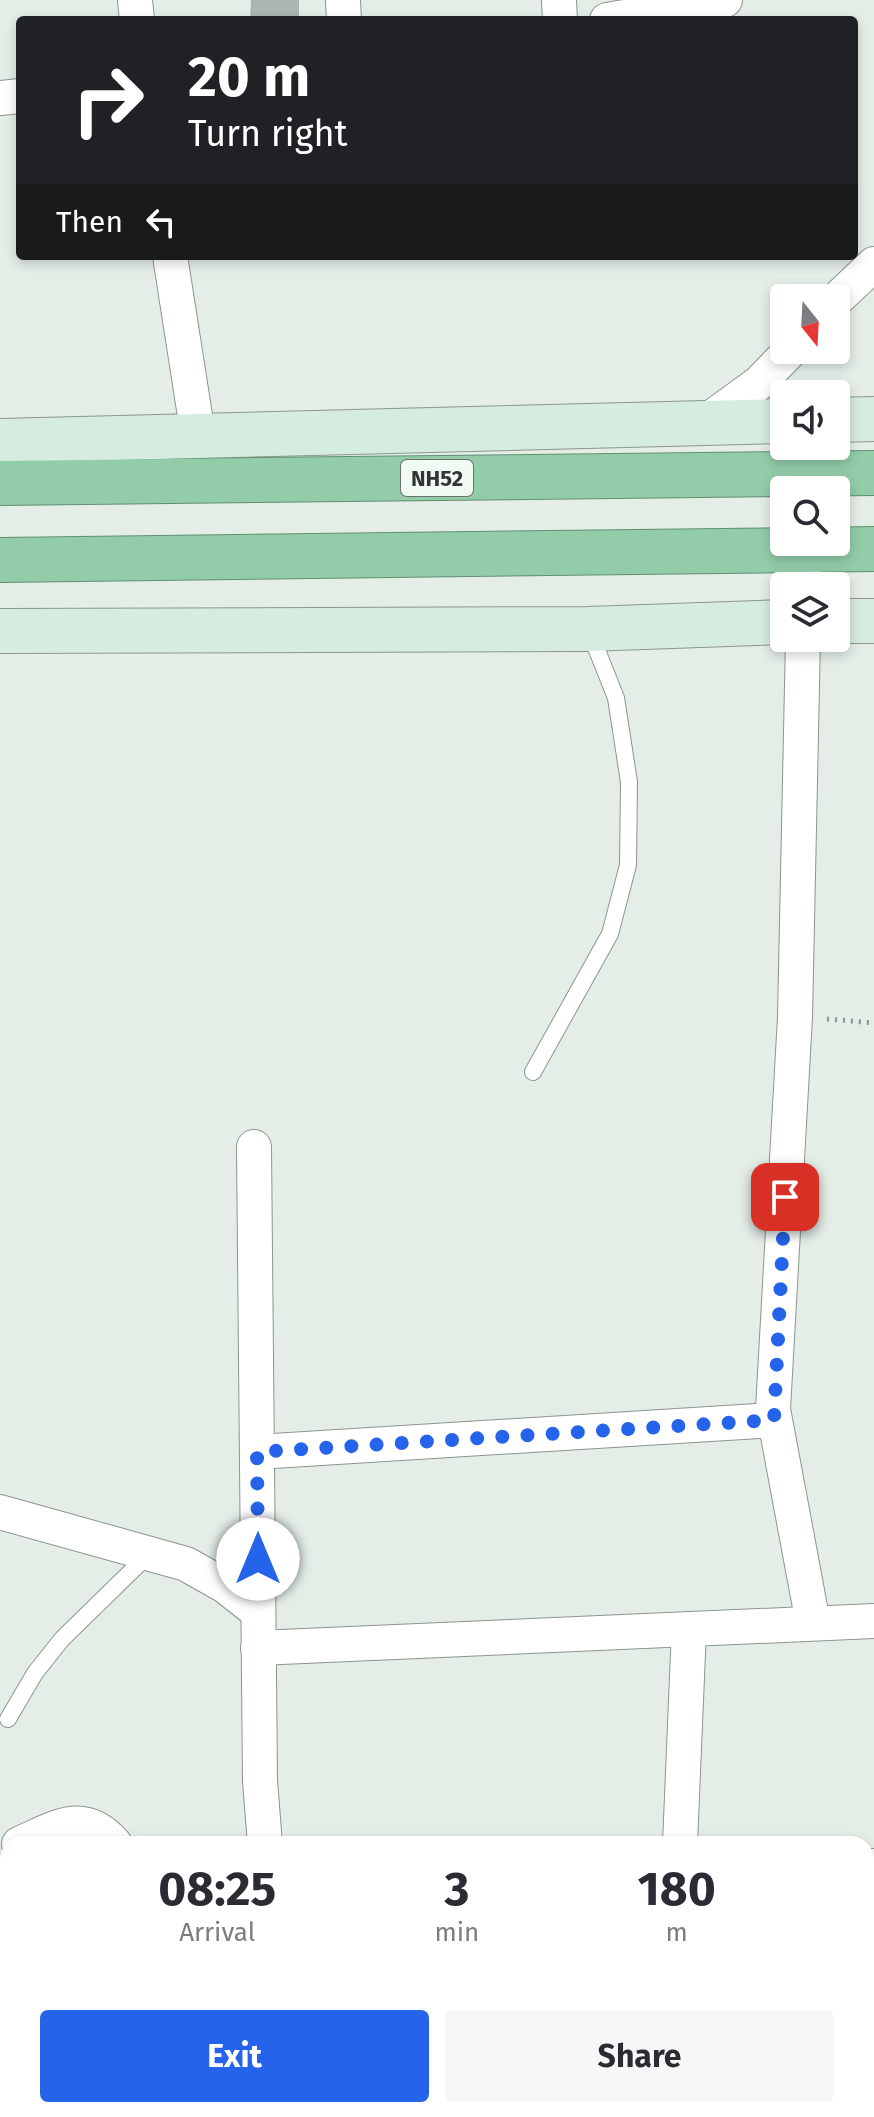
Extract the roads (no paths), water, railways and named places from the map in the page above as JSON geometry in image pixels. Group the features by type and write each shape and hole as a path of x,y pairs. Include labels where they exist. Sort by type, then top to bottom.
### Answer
{"highway":[{"name":"NH52","path":"0,483 874,473"},
{"path":"0,560 803,568 874,549"}],"main road":[{"path":"850,420 874,419"},
{"path":"0,441 770,421"},
{"path":"850,621 874,621"},
{"path":"0,631 588,629 770,622"}],"street":[{"path":"631,16 725,0"},
{"path":"171,260 198,435"},
{"path":"850,287 874,264"},
{"path":"704,423 759,383 777,364"},
{"path":"803,652 795,1017 774,1420 813,1623"},
{"path":"254,1147 260,1781 264,1836"},
{"path":"257,1452 774,1420"},
{"path":"0,1512 186,1564 225,1586 258,1612"},
{"path":"258,1648 874,1621"},
{"path":"680,1836 689,1629"},
{"path":"37,1836 67,1823 85,1822 108,1836"}],"lane":[{"path":"533,1072 610,934 628,865 629,782 616,698 588,629"},
{"path":"8,1719 35,1673 62,1639 150,1554"}]}
